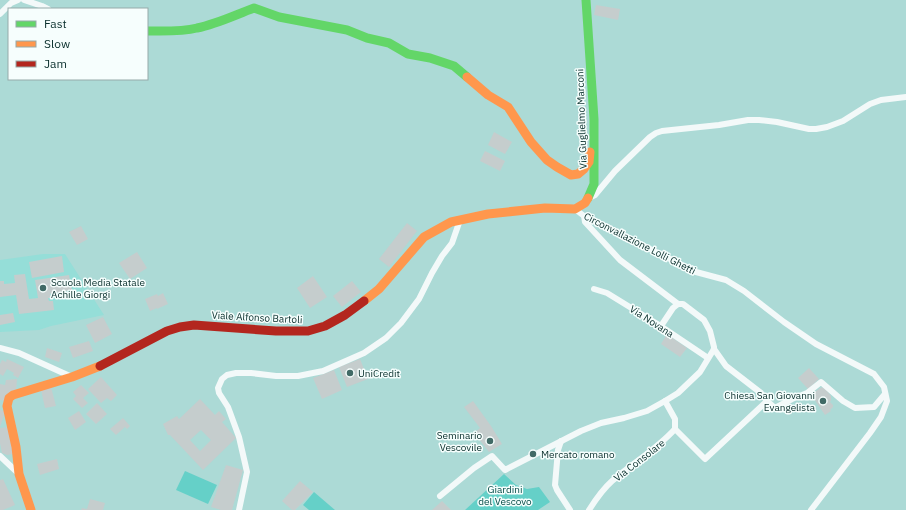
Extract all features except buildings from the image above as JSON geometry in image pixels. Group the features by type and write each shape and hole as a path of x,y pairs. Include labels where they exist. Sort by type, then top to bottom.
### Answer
{"street":[{"path":"0,14 11,3 18,0"},
{"path":"24,0 46,8"},
{"name":"Via Guglielmo Marconi","path":"575,210 585,203 594,184 594,119 586,0"},
{"path":"148,31 184,31 222,21 254,8 279,17 347,30 367,38 389,43 408,54 430,58 454,66 488,95 508,107 525,133 547,160 571,175 578,174 589,162 591,145 594,142"},
{"path":"587,198 595,195 615,171 650,137 662,131 714,126 748,120 777,122 809,129 816,129 827,127 843,121 870,104 881,100 906,97"},
{"path":"239,510 247,472 239,437 228,407 219,393 218,388 222,379 227,375 236,373 298,376 322,371 364,353 386,338 401,323 419,299 442,256 452,243 460,220 488,214 545,208 575,210"},
{"name":"Circonvallazione Lolli Ghetti","path":"575,210 584,216 696,272 726,280 744,291 784,322 816,344 874,374 884,387 885,394"},
{"path":"584,216 585,222 620,260 678,304 683,304 704,320 710,331 714,344 714,350 726,366 761,393 775,408 808,393 821,382 843,401 855,408 874,406 885,394"},
{"name":"Viale Alfonso Bartoli","path":"31,510 19,474 16,447 7,406 10,397 20,392 72,377 101,366 167,331 180,327 194,324 276,331 308,331 325,326 345,315 379,289 424,237 451,222 460,220"},
{"name":"Via Novana","path":"594,289 607,293 661,326 708,358"},
{"path":"661,326 673,308 678,304"},
{"path":"0,348 19,353 72,377"},
{"path":"440,496 474,468 492,456 505,470 561,441 601,423 647,411 678,393 700,372 714,350"},
{"path":"811,510 881,417 887,401 885,394"},
{"path":"665,401 675,419 675,429 705,459 767,401"},
{"name":"Via Consolare","path":"589,510 598,495 612,481 665,440 675,429"},
{"path":"561,441 558,450 555,485 556,490 570,510"},
{"name":"Viale Alfonso Bartoli","path":"0,456 19,474"}],"shaded area":[{"name":"Scuola Media Statale Achille Giorgi","path":"43,254 65,254 104,315 39,330 0,332 0,260"}],"green space":[{"path":"185,471 217,485 208,504 176,490"},
{"name":"Giardini del Vescovo","path":"504,474 516,485 527,489 539,487 550,502 538,510 465,510"},
{"path":"314,492 335,510 309,510 303,505"}],"traffic: fast":[{"path":"586,0 594,119 594,184 588,198"},
{"path":"148,31 179,31 197,28 219,22 254,8 279,17 347,30 367,38 389,43 408,54 430,58 454,66 467,77"}],"traffic: slow":[{"path":"467,77 488,95 508,107 531,142 547,160 557,167 571,175 578,174 589,162 590,152"},
{"path":"364,301 379,289 424,237 451,222 488,214 545,208 575,209 585,203 588,198"},
{"path":"31,510 19,474 16,447 7,406 9,398 13,395 72,377 100,366"}],"traffic: jam":[{"path":"100,366 167,331 180,327 194,325 276,331 308,331 325,326 345,315 364,301"}],"place":[{"name":"Scuola Media Statale Achille Giorgi","path":"43,288"},
{"name":"UniCredit","path":"350,373"},
{"name":"Chiesa San Giovanni Evangelista","path":"823,401"},
{"name":"Seminario Vescovile","path":"490,441"},
{"name":"Mercato romano","path":"533,454"}]}
